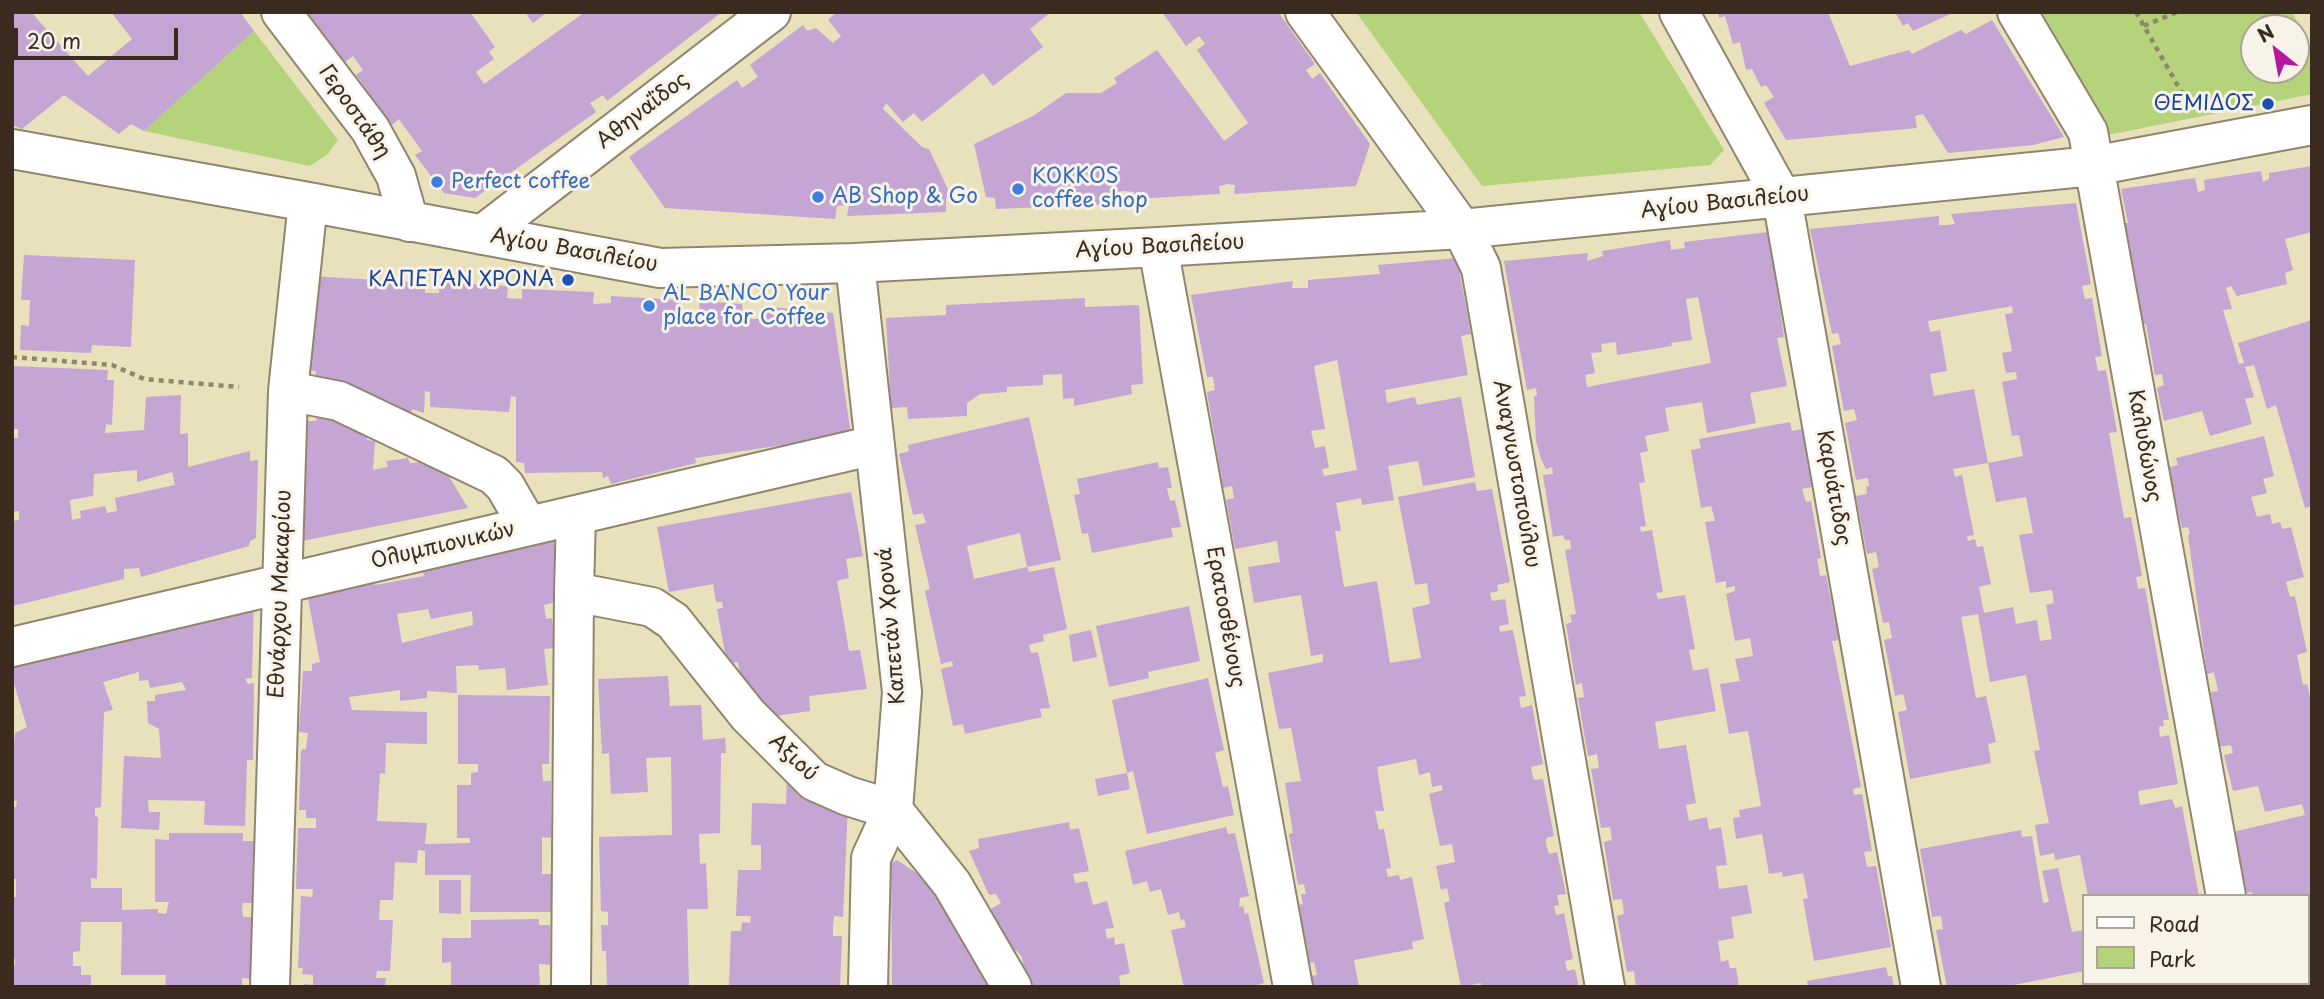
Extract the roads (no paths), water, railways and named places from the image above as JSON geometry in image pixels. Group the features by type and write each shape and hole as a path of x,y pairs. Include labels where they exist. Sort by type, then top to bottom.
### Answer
{"street":[{"name":"Γεροστάθη","path":"281,12 370,129 396,176 409,222"},
{"name":"Αθηναΐδος","path":"482,235 771,12"},
{"name":"Αναγνωστοπούλου","path":"1305,12 1462,229 1480,268 1605,987"},
{"name":"Καρυάτιδος","path":"1679,12 1782,198 1921,987"},
{"name":"Καλυδώνος","path":"2017,12 2088,132 2226,894"},
{"name":"Αγίου Βασιλείου","path":"12,149 660,268 855,262 1462,229 2093,166 2312,125"},
{"name":"Εθνάρχου Μακαρίου","path":"270,987 288,391 308,202"},
{"name":"Ερατοσθένους","path":"1158,247 1293,987"},
{"name":"Καπετάν Χρονά","path":"855,262 902,692 892,810 872,858 868,987"},
{"path":"288,391 339,401 494,475 505,486 527,527"},
{"name":"Ολυμπιονικών","path":"12,647 874,445"},
{"path":"571,987 576,515"},
{"name":"Αξιού","path":"574,592 652,607 673,621 748,715 814,781 848,796 892,810"},
{"path":"892,810 952,884 1012,987"}],"place":[{"name":"ΘΕΜΙΔΟΣ","path":"2268,104"},
{"name":"Perfect coffee","path":"437,182"},
{"name":"KOKKOS coffee shop","path":"1018,189"},
{"name":"AB Shop & Go","path":"818,197"},
{"name":"ΚΑΠΕΤΑΝ ΧΡΟΝΑ","path":"568,280"},
{"name":"AL BANCO Your place for Coffee","path":"649,306"}]}
